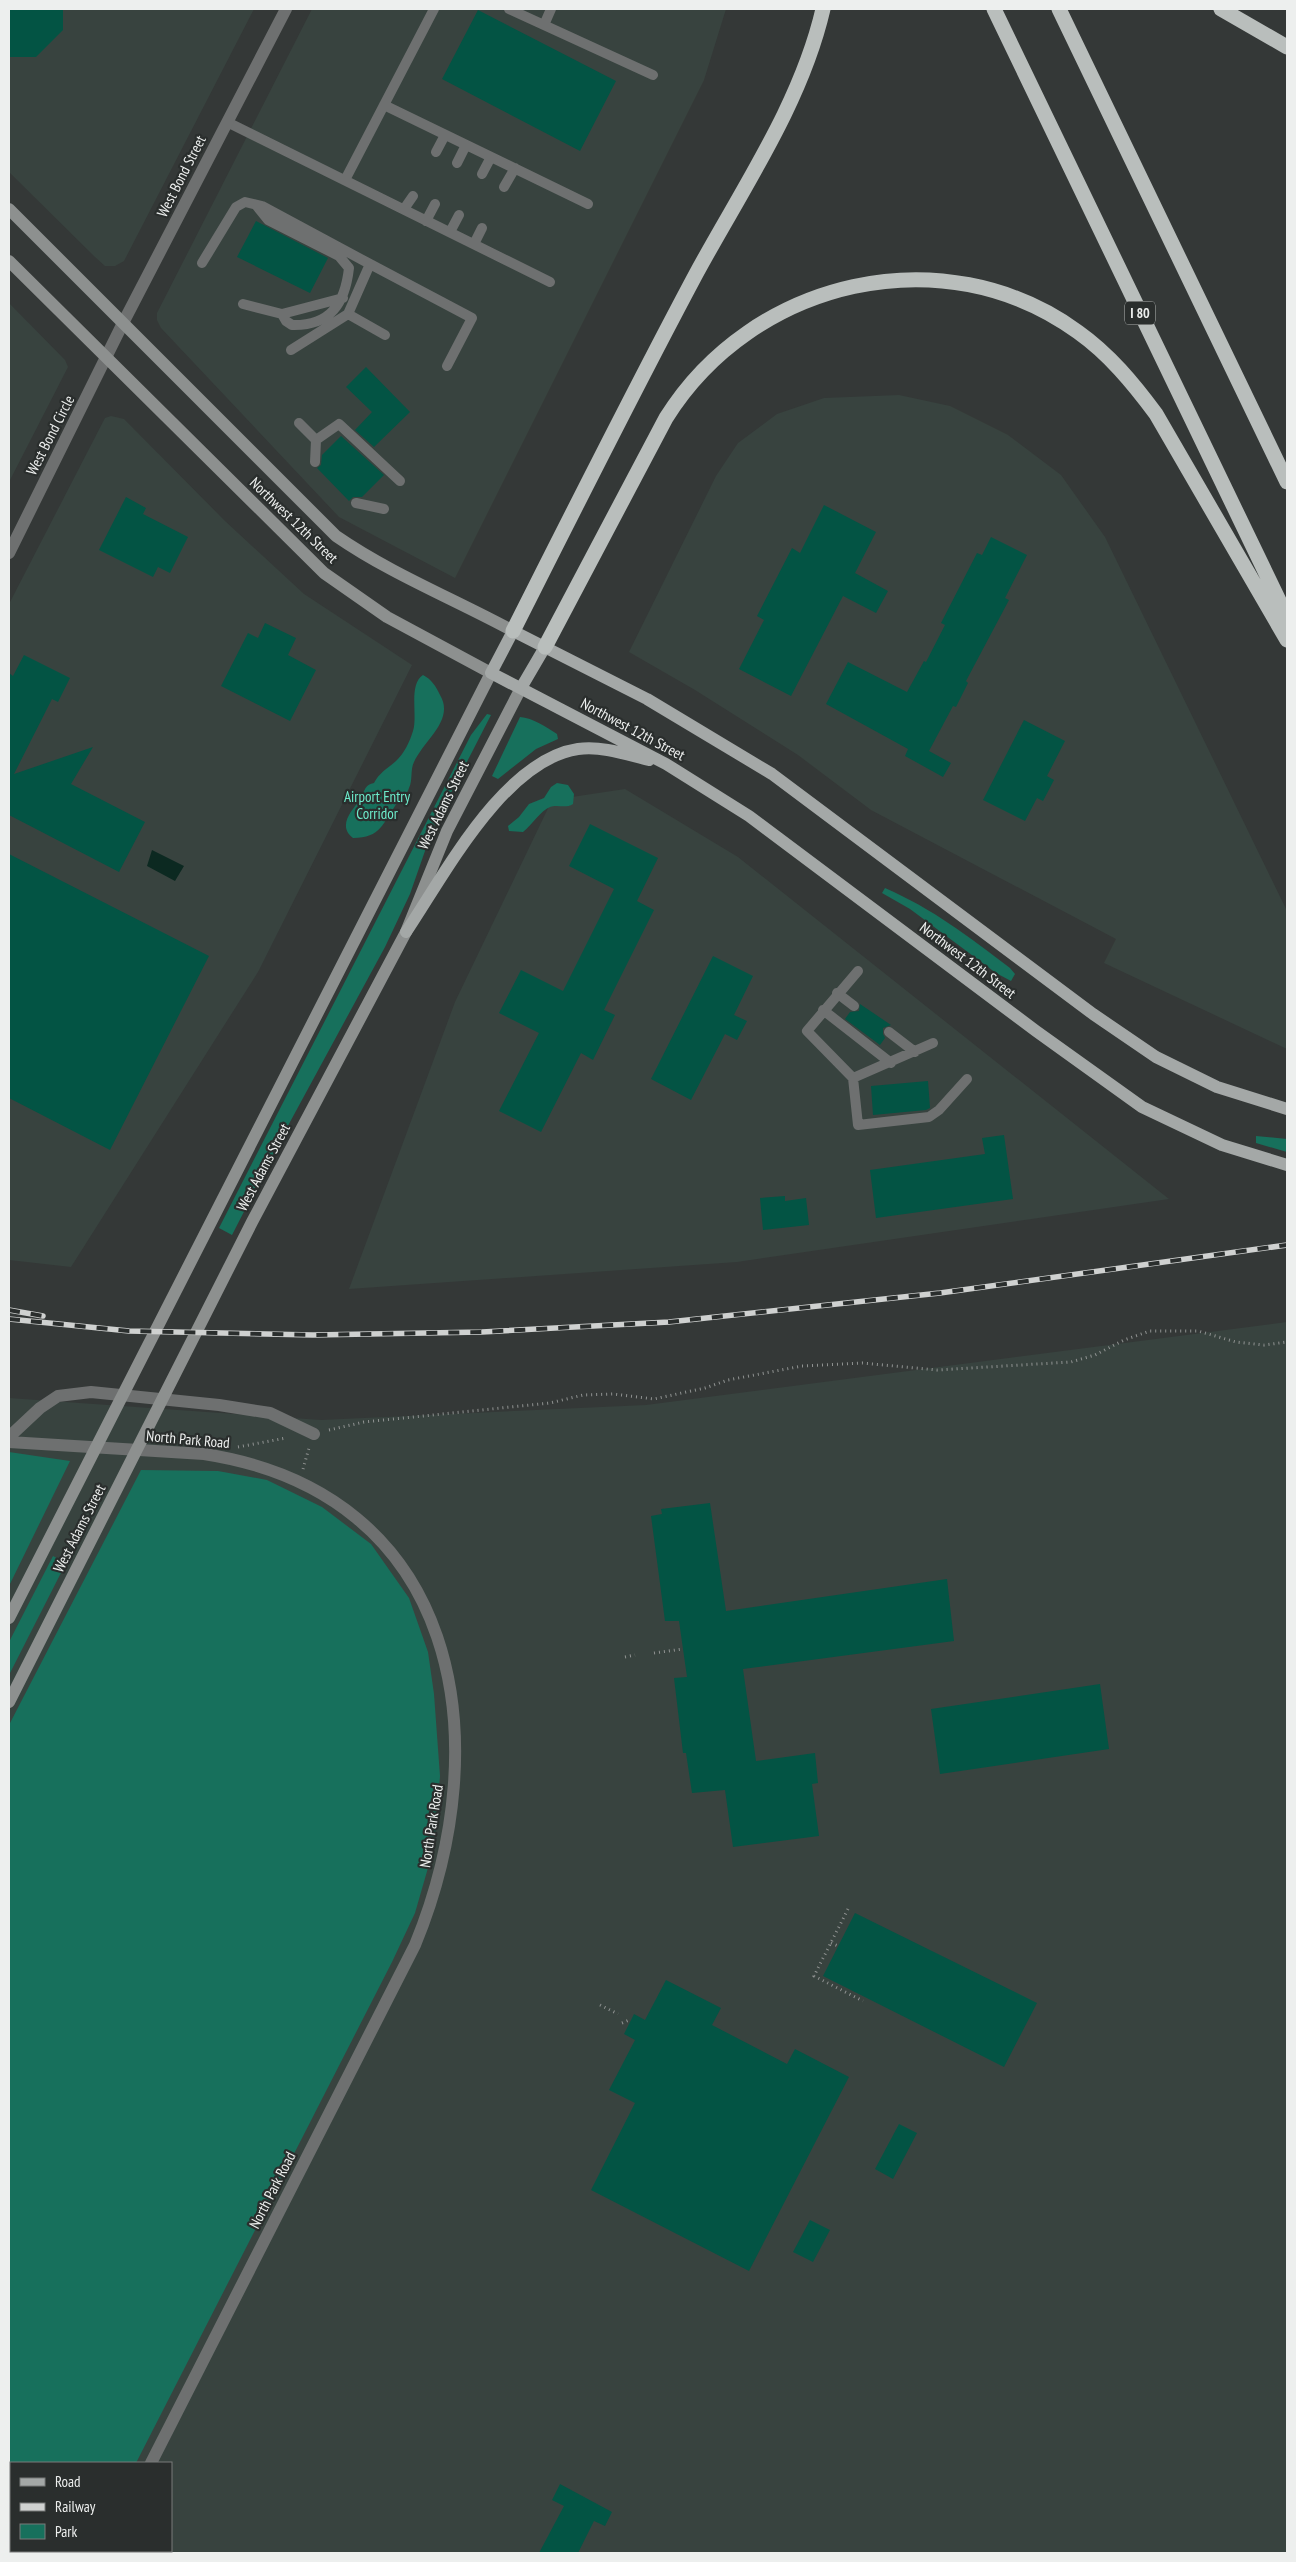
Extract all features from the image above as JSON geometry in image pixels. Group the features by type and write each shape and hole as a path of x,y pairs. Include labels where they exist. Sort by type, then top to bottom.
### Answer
{"highway":[{"path":"513,631 691,284 784,114 806,67 823,9"},
{"name":"I 80","path":"994,9 1287,617"},
{"path":"1059,9 1287,482"},
{"path":"1221,9 1287,47"},
{"path":"545,647 666,418 682,392 706,366 762,322 794,306 831,291 871,282 906,279 964,284 1020,300 1051,314 1078,332 1106,355 1132,382 1156,414 1287,640"}],"main road":[{"name":"Northwest 12th Street","path":"9,209 336,536 360,553 647,699 772,774 1094,1014 1156,1057 1217,1087 1287,1109"},
{"name":"Northwest 12th Street","path":"9,261 324,573 387,617 666,764 749,816 1029,1026 1142,1107 1222,1145 1287,1165"},
{"name":"West Adams Street","path":"9,1618 513,631"},
{"name":"West Adams Street","path":"9,1702 234,1257 406,932 447,830 520,688 545,647"},
{"path":"406,932 478,825 512,785 532,769 553,757 580,749 607,748 666,764"}],"street":[{"name":"West Bond Street","path":"106,358 226,122 286,9"},
{"name":"West Bond Circle","path":"9,553 106,358"},
{"path":"9,1437 40,1408 58,1396 91,1392 219,1405 270,1414 314,1434"},
{"name":"North Park Road","path":"9,1442 74,1448 204,1454 253,1464 299,1481 329,1496 377,1535 396,1557 415,1584 429,1612 439,1640 452,1702 455,1748 454,1794 448,1839 439,1879 415,1945 152,2462"}],"lane":[{"path":"345,180 434,9"},
{"path":"509,9 653,75"},
{"path":"544,24 551,9"},
{"path":"384,106 588,204"},
{"path":"226,122 550,282"},
{"path":"436,152 445,135"},
{"path":"457,163 466,145"},
{"path":"482,174 491,157"},
{"path":"504,187 515,168"},
{"path":"404,210 413,196"},
{"path":"202,263 236,207 245,202 256,205 472,318 447,366"},
{"path":"426,220 435,204"},
{"path":"256,205 268,220 339,256 346,262 349,268 343,298 330,315 317,322 292,325 286,321 282,314"},
{"path":"450,232 459,215"},
{"path":"474,244 482,228"},
{"path":"290,350 348,314 370,264"},
{"path":"243,304 282,314 343,298"},
{"path":"348,314 385,335"},
{"path":"299,423 316,440"},
{"path":"314,462 316,440 338,424 378,463 400,480"},
{"path":"356,504 384,509"},
{"path":"858,971 837,993 807,1031 853,1078 858,1125 929,1117 939,1110 967,1079"},
{"path":"837,993 854,1006"},
{"path":"823,1010 891,1063"},
{"path":"889,1032 915,1052"},
{"path":"853,1078 933,1043"}],"path":[{"path":"236,1447 314,1434 364,1422 550,1403 583,1395 613,1394 654,1399 705,1388 728,1380 802,1366 862,1363 937,1370 1071,1362 1095,1355 1124,1340 1150,1331 1198,1331 1236,1342 1264,1345 1287,1342"},
{"path":"299,1481 314,1434"},
{"path":"654,1653 683,1649"},
{"path":"626,1657 635,1655"},
{"path":"848,1909 814,1976 863,2001"},
{"path":"831,1943 838,1946"},
{"path":"600,2006 618,2014"},
{"path":"622,2022 629,2020"}],"shaded area":[{"path":"9,9 254,9 124,261 115,266 105,266 9,172"},
{"path":"312,9 726,9 704,80 455,578 339,517 161,328 157,320 157,313"},
{"path":"9,303 65,360 68,367 9,482"},
{"path":"899,395 950,406 1008,435 1061,475 1105,537 1287,911 1287,1049 1104,963 1116,939 871,810 798,755 695,690 629,652 716,476 738,443 777,414 824,398"},
{"path":"111,416 124,419 225,521 304,594 412,665 258,972 71,1267 9,1260 9,604 105,418"},
{"path":"625,789 738,857 1169,1199 737,1262 349,1289 455,1002 552,800"},
{"path":"152,850 184,866 175,881 147,866"},
{"path":"1287,1322 1287,2553 9,2553 9,1398 321,1420 646,1405"}],"green space":[{"name":"Airport Entry Corridor","path":"423,675 435,686 444,704 444,713 441,721 414,762 408,790 384,823 376,832 370,835 353,838 346,828 350,813 360,800 366,787 374,783 381,773 399,758 410,739 414,724 416,686 418,680"},
{"name":"Airport Entry Corridor","path":"487,714 491,715 433,828 410,894 385,947 290,1122 232,1235 219,1228 471,735"},
{"path":"520,717 530,719 544,726 557,734 558,739 536,749 498,779 492,776"},
{"path":"557,783 568,785 574,794 573,804 553,806 547,809 523,832 509,831 508,826 519,817 529,804 544,798 551,787"},
{"path":"885,888 935,914 979,945 1010,968 1015,974 1011,981 996,973 910,909 882,893"},
{"path":"1256,1136 1287,1139 1287,1152 1256,1143"},
{"path":"9,1452 70,1461 9,1586"},
{"path":"141,1470 218,1471 267,1480 322,1507 371,1544 409,1598 428,1652 434,1694 440,1776 434,1847 415,1913 392,1962 137,2462 10,2462 10,2552 90,2553 9,2553 9,1725"},
{"path":"53,1556 66,1563 9,1675 9,1642"}],"building":[{"path":"9,9 63,9 63,30 36,57 9,57"},
{"path":"478,10 616,81 580,151 442,79"},
{"path":"256,221 328,258 310,293 237,257"},
{"path":"366,367 410,412 374,447 355,430 372,412 346,387"},
{"path":"341,436 384,475 362,497 353,497 349,501 317,468 321,465 322,455"},
{"path":"126,497 146,508 143,514 188,537 170,573 158,567 153,577 99,550"},
{"path":"824,505 876,532 855,573 888,591 876,613 843,596 791,696 739,669 764,620 757,616 792,548 800,553"},
{"path":"991,537 1027,555 1005,598 1009,600 966,681 968,683 956,707 953,706 929,751 951,763 943,777 905,756 908,749 826,704 848,662 907,692 924,661 926,662 945,625 941,623 977,553 982,555"},
{"path":"265,623 296,638 288,655 316,670 290,721 221,686 248,633 258,638"},
{"path":"24,655 70,678 58,702 52,699 14,774 93,747 71,784 145,822 119,872 9,815 9,673 13,676"},
{"path":"1024,720 1065,741 1047,776 1054,780 1043,801 1037,798 1025,821 983,800"},
{"path":"590,824 658,858 637,901 654,910 604,1010 615,1015 593,1060 581,1053 541,1132 499,1111 539,1033 499,1013 521,970 563,991 614,889 569,866"},
{"path":"9,854 209,956 110,1150 9,1098"},
{"path":"713,956 753,976 734,1015 747,1021 737,1040 725,1034 691,1100 651,1079"},
{"path":"860,1004 891,1025 883,1028 885,1038 880,1045 845,1019 850,1012 859,1011"},
{"path":"928,1081 930,1108 873,1115 871,1086"},
{"path":"1004,1135 1013,1199 876,1218 870,1170 985,1154 982,1138"},
{"path":"785,1196 785,1201 806,1198 809,1225 763,1230 760,1198"},
{"path":"710,1503 726,1611 947,1579 954,1641 743,1669 756,1761 815,1753 818,1783 812,1784 819,1836 733,1847 725,1790 692,1793 686,1753 683,1753 674,1678 687,1677 679,1621 665,1621 651,1516 662,1514 661,1509"},
{"path":"1100,1684 1109,1749 940,1774 931,1709"},
{"path":"855,1913 1037,2003 1004,2067 823,1976"},
{"path":"666,1980 721,2008 712,2025 787,2064 795,2049 849,2077 749,2271 591,2190 635,2103 609,2090 635,2040 624,2034 634,2014 645,2020"},
{"path":"899,2124 917,2133 893,2179 875,2169"},
{"path":"810,2220 830,2230 813,2262 793,2252"},
{"path":"560,2484 612,2512 605,2526 594,2521 578,2553 539,2553 564,2506 552,2500"}],"railway":[{"path":"9,1319 129,1331 313,1335 482,1332 669,1322 940,1293 1287,1245"},
{"path":"9,1310 43,1316"}]}
